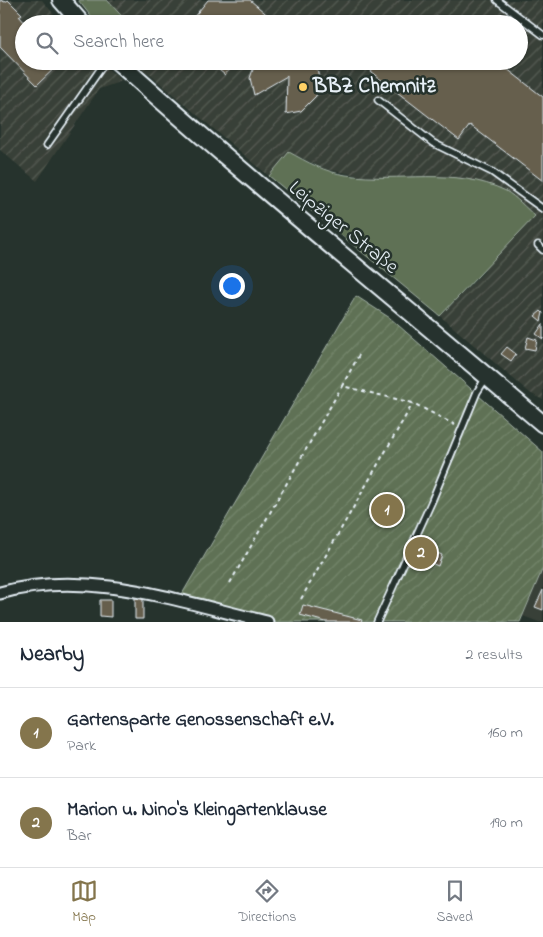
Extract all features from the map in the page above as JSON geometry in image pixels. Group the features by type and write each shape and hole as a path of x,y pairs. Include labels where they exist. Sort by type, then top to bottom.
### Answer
{"main road":[{"path":"61,0 74,15"},
{"name":"Leipziger Straße","path":"128,70 298,220 543,424"}],"street":[{"path":"0,593 47,584 140,590 233,618 267,622"}],"lane":[{"path":"497,0 517,15"},
{"path":"528,24 543,35"},
{"path":"47,144 100,70"},
{"path":"378,100 433,142 492,172 543,209"},
{"path":"538,245 543,250"},
{"path":"377,622 431,503 476,392 487,377"}],"path":[{"path":"230,583 359,355"},
{"path":"342,386 414,403 462,428"},
{"path":"301,599 414,403"}],"shaded area":[{"path":"0,0 42,0 54,15 15,15 15,70 109,70 122,81 99,89 37,181 0,150"},
{"path":"107,0 543,0 543,400 530,393 440,316 485,271 366,177 325,169 289,152 269,176 144,70 528,70 528,15 121,15"},
{"path":"543,568 543,622 539,622 523,616"}],"green space":[{"path":"78,0 107,0 121,15 90,15"},
{"path":"289,152 309,163 338,174 366,177 447,177 486,183 510,193 535,216 440,316 269,176"},
{"path":"356,296 390,318 543,452 543,568 520,622 267,622 178,601"}],"building":[{"path":"0,0 5,2 8,0 22,14 15,15 15,62 0,47"},
{"path":"208,0 250,0 267,15 196,15"},
{"path":"22,70 53,70 37,85"},
{"path":"219,70 229,70 225,75"},
{"name":"BBZ Chemnitz","path":"253,70 317,70 320,81 316,96 301,111 286,114 287,76 254,95 250,78"},
{"path":"372,70 508,70 543,97 543,181 470,125 459,140 371,72"},
{"path":"541,311 543,313 541,321 535,316"},
{"path":"543,324 543,339 536,334"},
{"path":"528,337 537,340 535,350 525,348"},
{"path":"507,347 516,354 511,361 501,354"},
{"path":"417,544 442,555 438,566 412,555"},
{"path":"543,590 543,610 535,607"},
{"path":"135,595 143,595 143,619 135,619"},
{"path":"100,600 111,600 111,617 100,616"},
{"path":"303,605 362,620 361,622 326,622 300,615"}],"place":[{"name":"BBZ Chemnitz","path":"303,87"},
{"name":"Gartensparte Genossenschaft e.V.","path":"387,510"},
{"name":"Marion u. Nino's Kleingartenklause","path":"421,553"}]}
